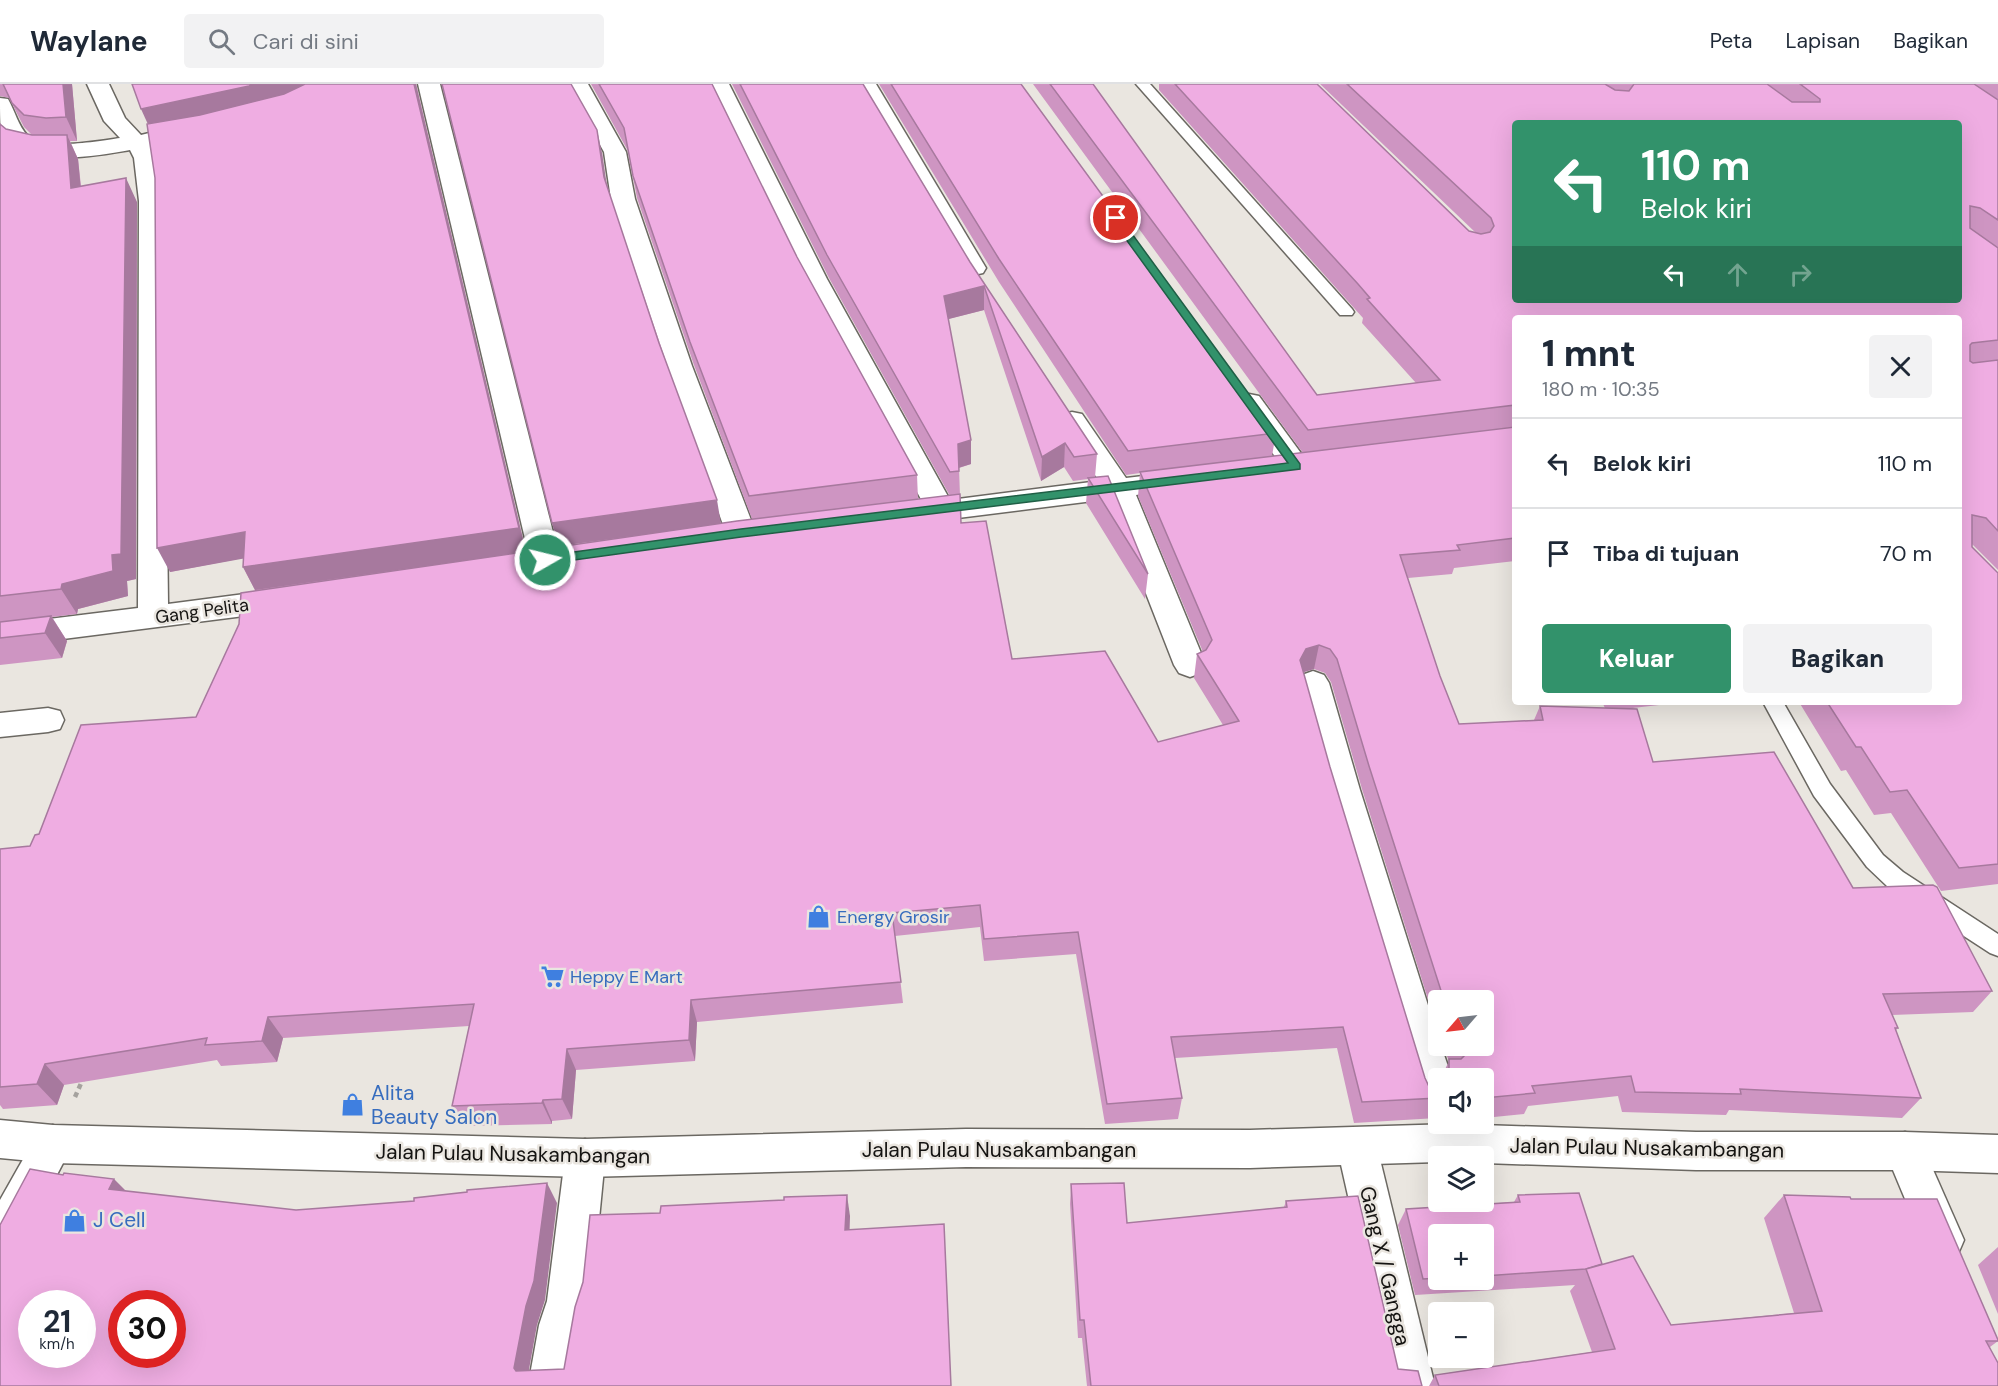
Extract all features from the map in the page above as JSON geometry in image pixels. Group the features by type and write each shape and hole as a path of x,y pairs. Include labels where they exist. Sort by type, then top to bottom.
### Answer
{"street":[{"path":"98,84 115,121 137,143 145,158 151,201 153,618"},
{"path":"429,84 556,559 515,564"},
{"path":"577,84 615,152 623,199 679,366 741,533"},
{"path":"718,84 782,216 848,342 916,458 941,510"},
{"path":"865,84 984,285"},
{"path":"0,104 16,137 26,146 58,150 137,143 170,136"},
{"path":"1233,380 1307,465 1260,471"},
{"path":"1059,402 1119,489 1190,665"},
{"path":"894,516 1213,477"},
{"name":"Gang Pelita","path":"0,636 305,597"},
{"path":"1313,683 1343,790 1429,1068"},
{"path":"0,725 48,720"},
{"name":"Jalan Pulau Nusakambangan","path":"0,1139 53,1144 585,1158 966,1148 1357,1147 1442,1134"},
{"name":"Jalan Pulau Nusakambangan","path":"1464,1134 1696,1150 1905,1150 1998,1154"},
{"path":"0,1241 53,1144"},
{"name":"Gang X / Gangga","path":"1357,1147 1413,1386"},
{"path":"1905,1150 1956,1270"},
{"path":"550,1386 561,1325 569,1301 585,1158"}],"lane":[{"path":"1143,84 1346,312"},
{"path":"1775,705 1822,790 1875,861 1895,879 1998,946"}],"path":[{"path":"53,1144 86,1072"}],"building":[{"path":"3,84 63,84 66,117 46,118 24,115 12,103"},
{"path":"132,84 253,84 141,109"},
{"path":"305,84 414,84 519,528 243,567 245,532 157,548 155,178 147,124 200,115 284,94"},
{"path":"442,84 571,84 597,130 604,177 659,343 717,500 552,523"},
{"path":"599,84 712,84 797,257 917,475 749,496 690,342 633,176 624,128"},
{"path":"740,84 863,84 970,262 1097,454 1074,457 1065,443 1042,457 984,286 944,296 971,440 958,444 959,471 950,472 827,255"},
{"path":"891,84 1021,84 1276,433 1128,451 999,259"},
{"path":"1050,84 1093,84 1317,395 1440,380 1367,299 1370,298 1358,284 1175,84 1317,84 1469,231 1481,234 1490,232 1494,226 1491,218 1347,84 1605,84 1615,90 1629,91 1634,84 1767,84 1792,102 1820,102 1820,99 1800,84 1974,84 1998,100 1998,220 1980,208 1970,206 1970,228 1998,248 1998,340 1972,343 1970,361 1973,363 1998,360 1998,531 1986,518 1972,515 1972,547 1998,573 1998,864 1959,868 1907,790 1890,792 1861,747 1856,747 1829,705 1962,705 1962,315 1512,315 1512,405 1308,430"},
{"path":"0,124 6,129 32,135 67,135 71,188 126,178 121,554 112,555 113,571 62,584 61,589 0,596"},
{"path":"1512,427 1512,538 1457,545 1460,550 1400,555 1440,676 1459,724 1543,720 1540,706 1637,709 1653,762 1774,752 1853,888 1933,885 1937,887 1992,991 1883,994 1898,1028 1895,1028 1921,1098 1740,1089 1741,1094 1635,1092 1631,1076 1532,1086 1535,1093 1494,1097 1494,1068 1449,1068 1449,1059 1461,1059 1464,1056 1494,1056 1494,990 1441,990 1337,659 1330,649 1319,645 1306,649 1300,660 1330,767 1428,1084 1428,1099 1362,1102 1343,1027 1171,1037 1182,1098 1107,1104 1078,932 984,939 980,905 892,913 901,982 691,1000 689,1040 567,1049 562,1099 543,1100 542,1103 452,1106 474,1004 268,1017 262,1041 205,1045 207,1038 45,1064 37,1084 0,1087 0,849 30,846 35,835 39,834 81,725 196,717 239,624 241,593 737,521 960,494 961,523 986,521 1012,659 1105,651 1158,742 1239,721 1197,654 1206,650 1212,640 1140,472"},
{"path":"1108,476 1148,574 1088,478"},
{"path":"51,616 45,633 0,638 0,622"},
{"path":"30,1169 63,1175 64,1173 114,1179 109,1189 296,1210 414,1201 414,1198 467,1192 467,1190 547,1183 534,1281 526,1306 514,1368 516,1371 564,1369 575,1307 583,1282 590,1215 660,1213 661,1206 847,1195 845,1230 944,1224 951,1386 0,1386 0,1225"},
{"path":"1124,1183 1127,1223 1287,1207 1286,1201 1358,1196 1398,1369 1418,1371 1422,1386 1091,1386 1084,1320 1080,1320 1071,1184"},
{"path":"1579,1193 1602,1264 1586,1269 1494,1275 1494,1224 1428,1224 1428,1279 1423,1279 1406,1209 1428,1208 1428,1212 1494,1212 1494,1204 1520,1202 1518,1195"},
{"path":"1784,1195 1850,1197 1851,1199 1937,1199 1998,1340 1986,1341 1998,1363 1998,1386 1439,1386 1435,1375 1615,1349 1586,1269 1633,1256 1671,1325 1822,1311"}],"place":[{"name":"Energy Grosir","path":"819,917"},
{"name":"Heppy E Mart","path":"552,977"},
{"name":"Alita Beauty Salon","path":"353,1105"},
{"name":"J Cell","path":"75,1220"}],"route":[{"path":"545,560 741,533 1296,466 1116,218"}]}
